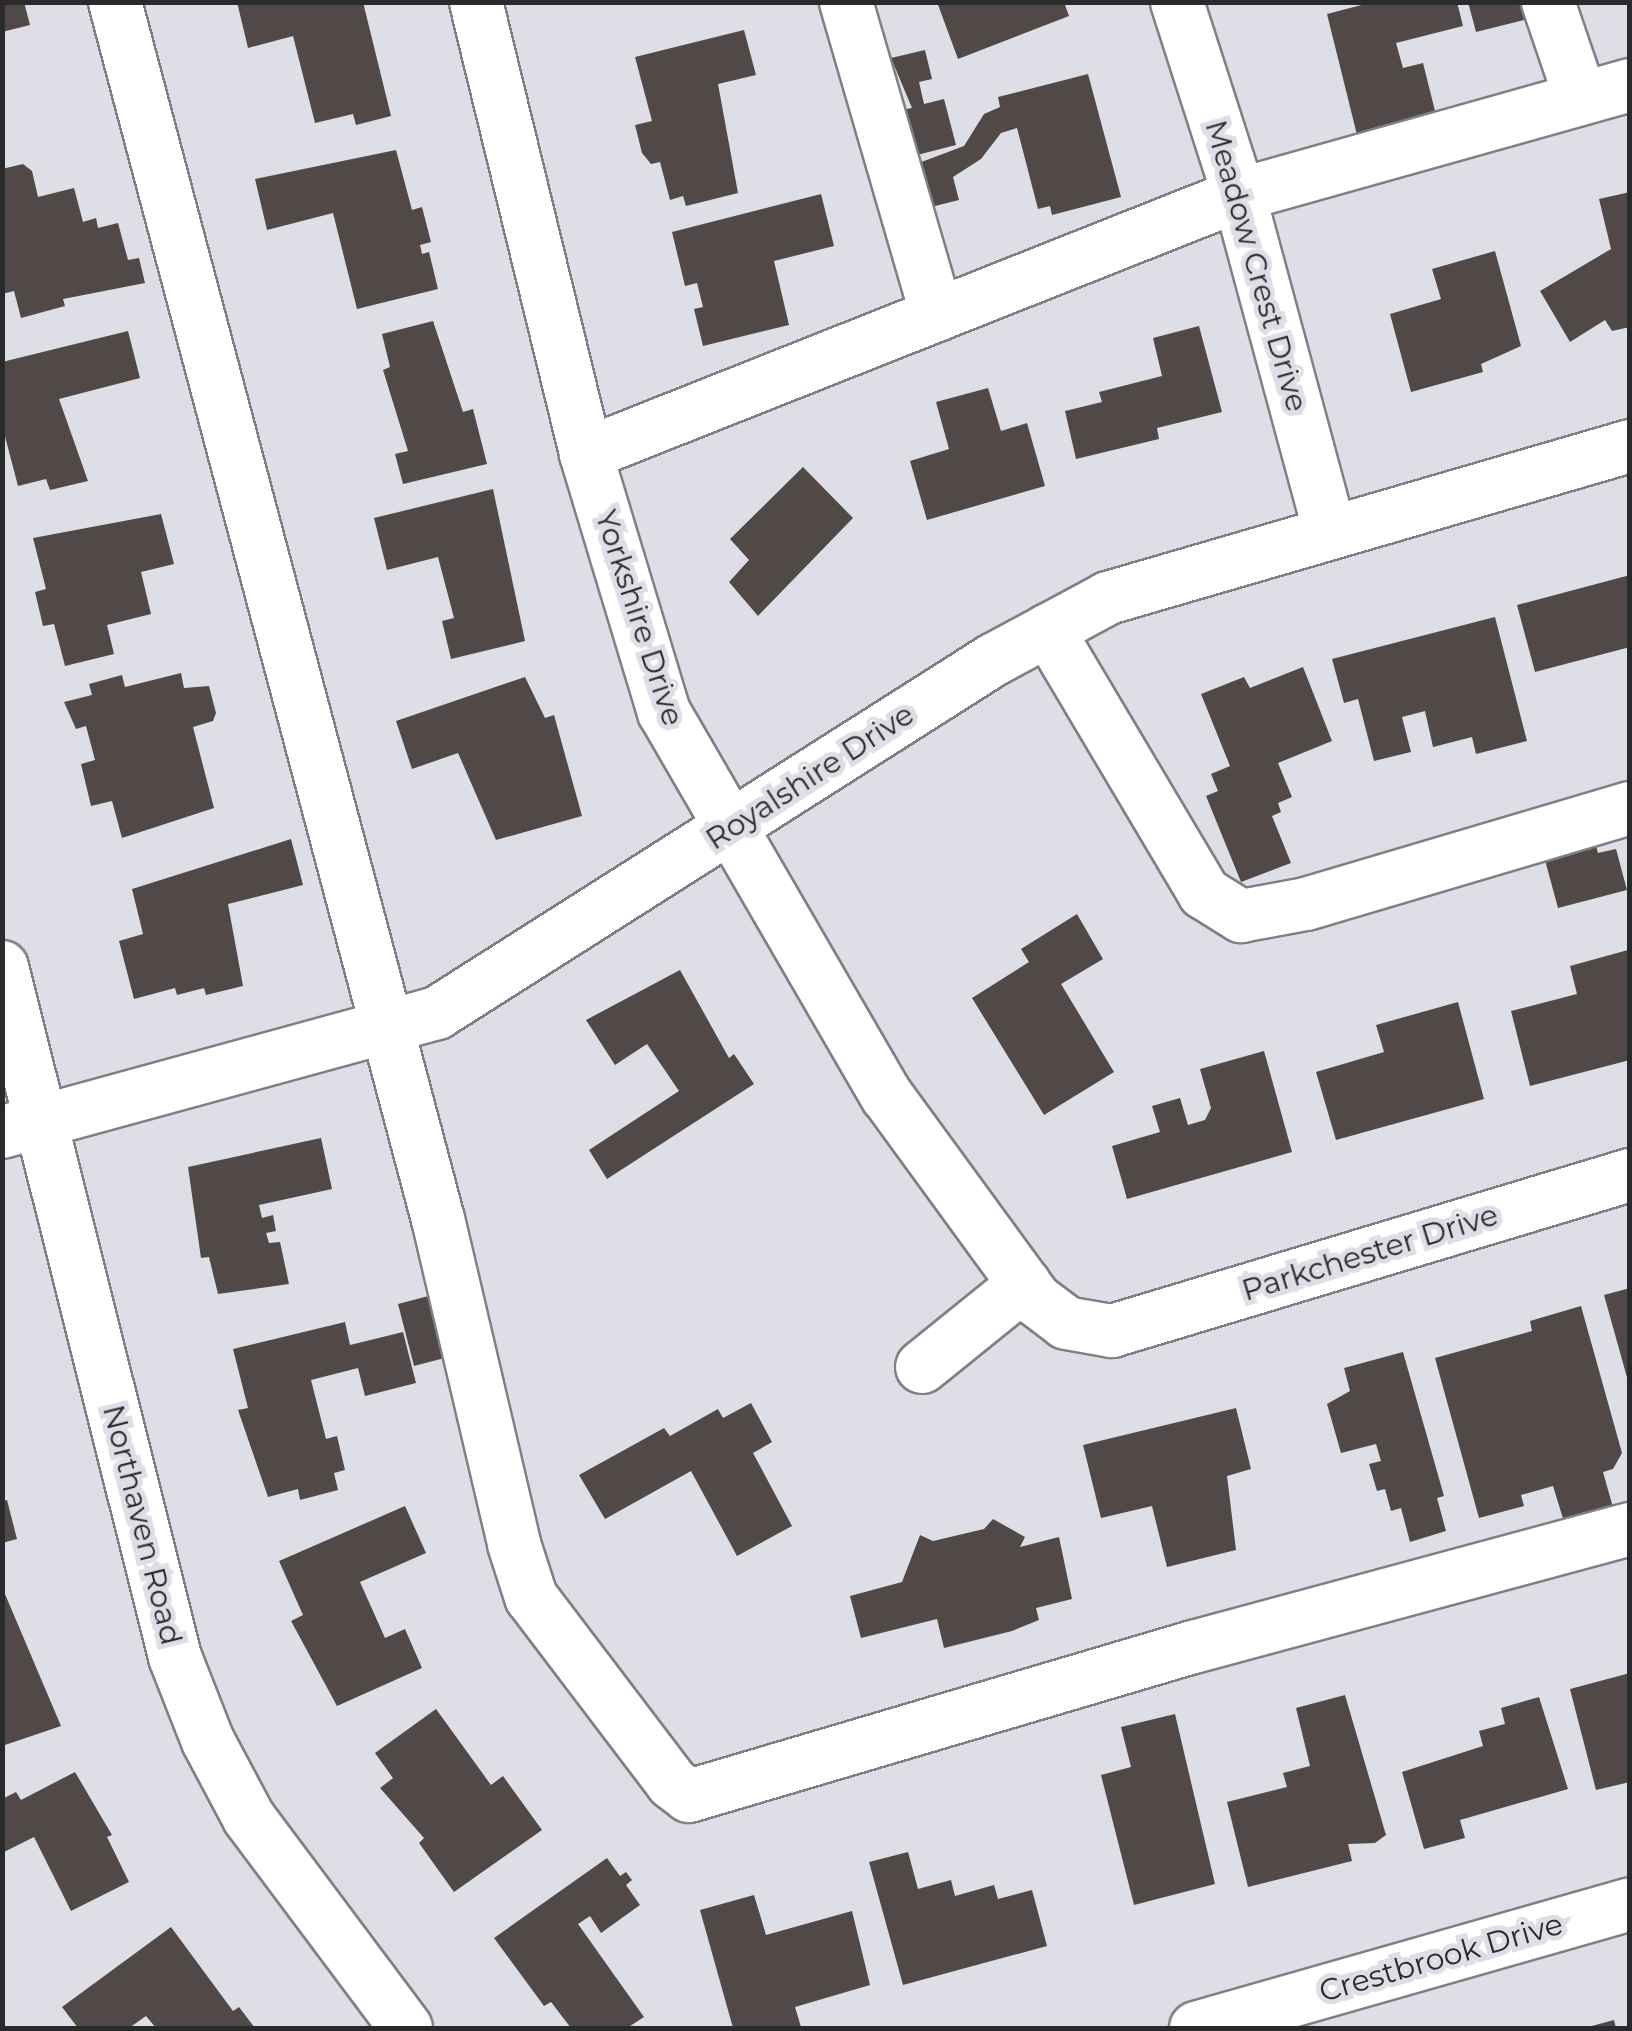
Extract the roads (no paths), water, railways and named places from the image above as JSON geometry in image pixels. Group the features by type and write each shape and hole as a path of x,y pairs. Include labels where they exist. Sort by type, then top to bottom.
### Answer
{"street":[{"path":"115,2 388,1031 531,1597 672,1783 689,1796 1193,1647 1630,1529"},
{"name":"Yorkshire Drive","path":"476,2 586,454 664,712 728,830 888,1096 1025,1284 1066,1323 1112,1331"},
{"path":"846,2 937,315"},
{"name":"Meadow Crest Drive","path":"1177,2 1240,195 1330,532"},
{"path":"586,454 1240,195 1605,92 1548,2"},
{"name":"Royalshire Drive","path":"22,1126 388,1031 437,1013 1048,630 1158,580 1630,446"},
{"path":"1048,630 1204,893 1241,916 1306,904 1630,808"},
{"name":"Northaven Road","path":"2,967 22,1126 175,1657 208,1741 249,1818 406,2028"},
{"name":"Parkchester Drive","path":"1112,1331 1630,1176"},
{"path":"922,1367 1025,1284"},
{"name":"Crestbrook Drive","path":"1196,2028 1630,1904"}]}
